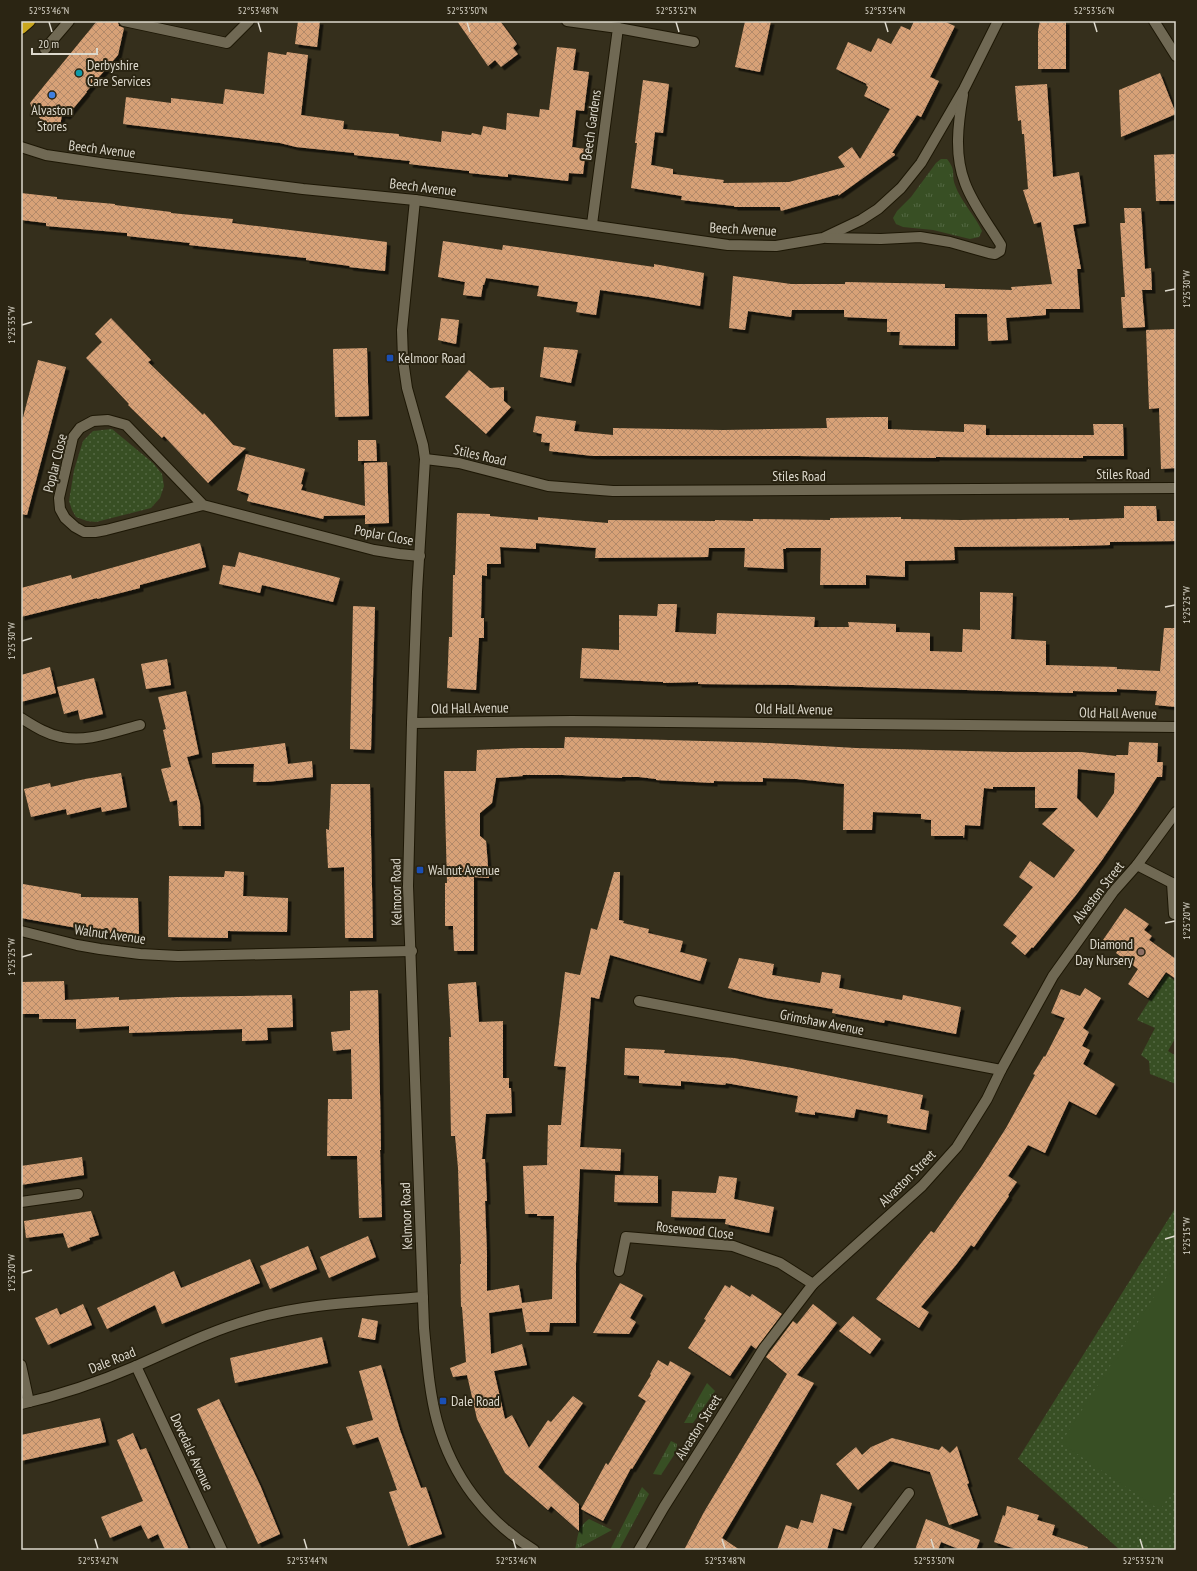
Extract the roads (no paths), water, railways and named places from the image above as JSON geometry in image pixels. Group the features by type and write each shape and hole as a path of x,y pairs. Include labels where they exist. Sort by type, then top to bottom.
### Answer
{"highway":[{"path":"21,28 29,21"}],"street":[{"path":"45,49 69,21"},
{"path":"124,21 227,44 249,21"},
{"path":"567,21 618,28 694,42"},
{"name":"Beech Avenue","path":"823,238 861,220 878,209 901,188 920,163 964,89 998,21"},
{"path":"1154,21 1176,56"},
{"name":"Beech Gardens","path":"592,224 618,28"},
{"name":"Beech Avenue","path":"21,147 46,155 99,163 303,189 415,200 592,224 728,245 776,246 823,238 882,239 920,237 950,242 989,254 995,254 1000,251 1001,245 973,201 965,184 960,165 958,147 959,120 964,89"},
{"name":"Kelmoor Road","path":"415,200 402,330 403,360 407,388 423,444 425,459 412,723 408,886 412,951 416,1124 427,1361 437,1422 449,1454 469,1490 491,1517 509,1533 534,1550"},
{"name":"Poplar Close","path":"203,505 126,425 108,420 93,421 80,428 73,437 59,498 60,509 65,518 75,527 84,532 95,532 203,505 374,550 420,556"},
{"name":"Stiles Road","path":"425,459 459,463 548,486 614,491 1176,488"},
{"path":"21,718 51,734 75,739 97,736 140,725"},
{"name":"Old Hall Avenue","path":"412,723 572,720 1176,727"},
{"name":"Alvaston Street","path":"639,1550 664,1507 764,1348 813,1284 922,1186 957,1147 987,1099 1001,1070 1054,976 1114,892 1137,865 1176,812"},
{"path":"1137,865 1174,884 1174,914"},
{"name":"Walnut Avenue","path":"21,931 77,945 140,954 192,956 412,951"},
{"name":"Grimshaw Avenue","path":"639,1001 1001,1070"},
{"path":"21,1202 78,1194"},
{"name":"Rosewood Close","path":"619,1271 626,1237 733,1246 780,1263 813,1284"},
{"name":"Dale Road","path":"25,1403 81,1387 136,1366 190,1341 275,1313 315,1306 423,1296"},
{"path":"21,1365 25,1403"},
{"name":"Dovedale Avenue","path":"136,1366 222,1550"},
{"path":"866,1550 908,1492"}],"place":[{"name":"Derbyshire Care Services","path":"79,73"},
{"name":"Alvaston Stores","path":"52,95"},
{"name":"Kelmoor Road","path":"390,358"},
{"name":"Walnut Avenue","path":"420,870"},
{"name":"Diamond Day Nursery","path":"1141,952"},
{"name":"Dale Road","path":"443,1401"}]}
